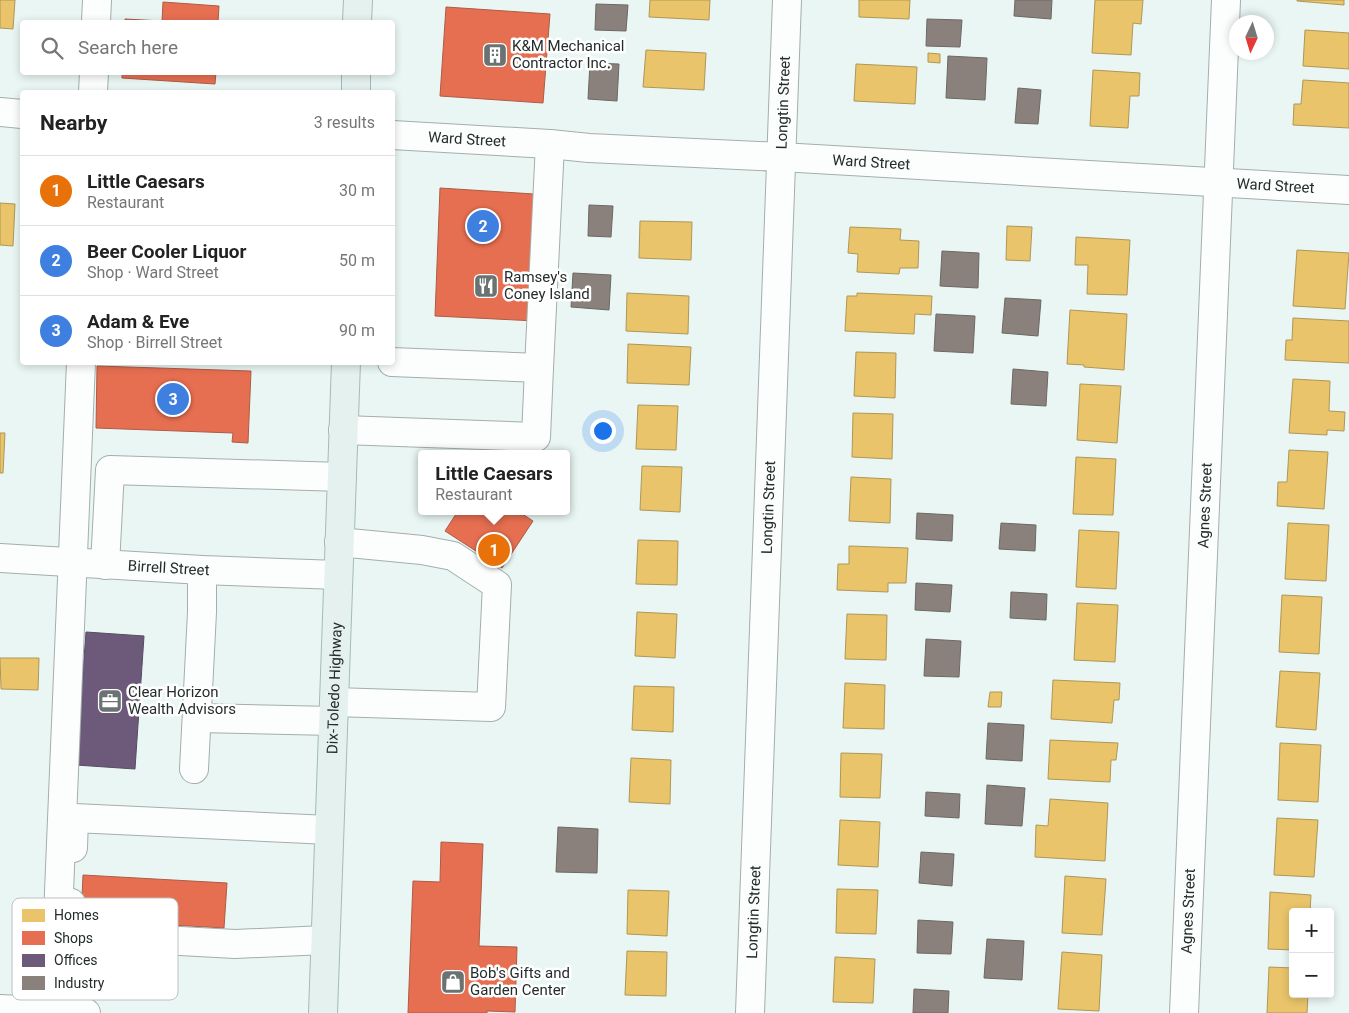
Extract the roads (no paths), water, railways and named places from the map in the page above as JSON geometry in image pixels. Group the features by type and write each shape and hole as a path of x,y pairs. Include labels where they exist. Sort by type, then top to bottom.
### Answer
{"main road":[{"path":"357,20 358,0"},
{"path":"356,75 356,90"},
{"name":"Dix-Toledo Highway","path":"323,1013 346,365"}],"street":[{"path":"96,20 97,0"},
{"name":"Longtin Street","path":"750,1013 787,0"},
{"name":"Agnes Street","path":"1184,1013 1226,0"},
{"path":"93,90 94,75"},
{"path":"0,112 20,114"},
{"name":"Ward Street","path":"395,135 590,148 1349,190"},
{"path":"343,430 536,437 550,144"},
{"path":"395,362 539,368"},
{"path":"59,898 81,365"},
{"path":"105,565 110,470 342,477"},
{"path":"196,718 333,711 491,707 497,585 453,556 422,550 339,542"},
{"name":"Birrell Street","path":"0,558 202,570 338,575"},
{"path":"194,769 202,570"},
{"path":"71,898 74,818 330,830"},
{"path":"178,941 235,944 326,940"},
{"path":"54,1012 55,1000"},
{"path":"0,1009 86,1013"}],"place":[{"name":"K&M Mechanical Contractor Inc.","path":"495,55"},
{"name":"Beer Cooler Liquor","path":"483,226"},
{"name":"Ramsey's Coney Island","path":"486,286"},
{"name":"Adam & Eve","path":"173,399"},
{"name":"Little Caesars","path":"494,550"},
{"name":"Clear Horizon Wealth Advisors","path":"110,701"},
{"name":"Bob's Gifts and Garden Center","path":"453,982"}]}
